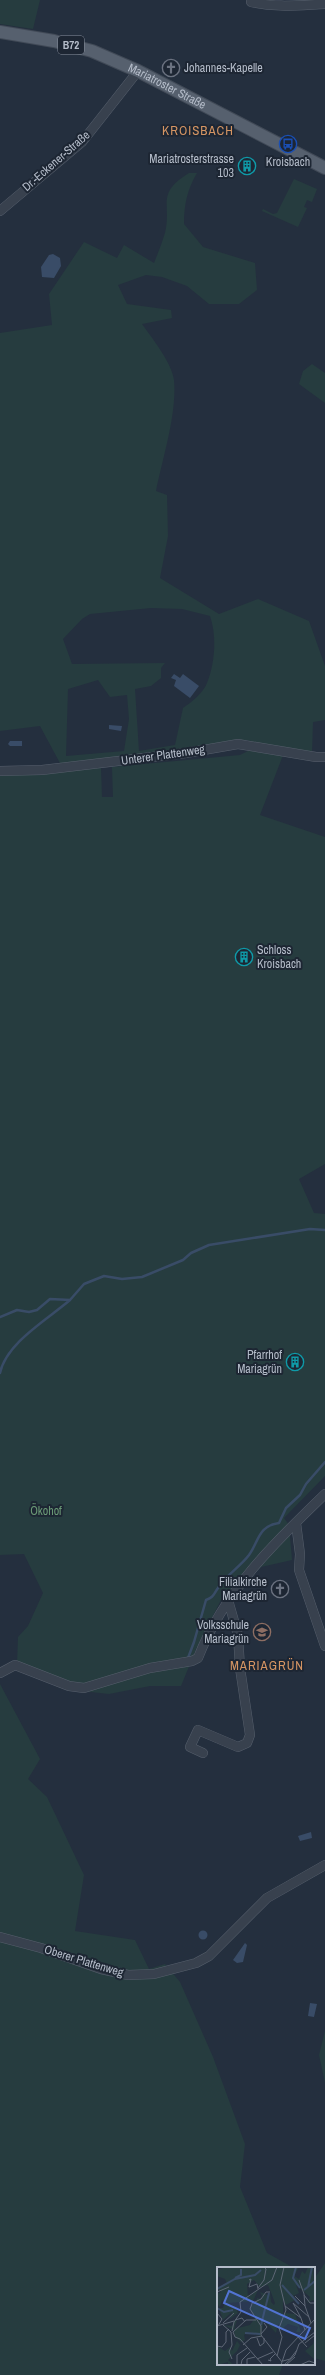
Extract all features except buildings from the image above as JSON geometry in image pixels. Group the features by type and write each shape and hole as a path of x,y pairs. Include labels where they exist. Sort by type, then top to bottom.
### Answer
{"main road":[{"name":"Mariatroster Straße","path":"0,32 54,41 92,50 138,71 325,168"}],"street":[{"path":"251,2 266,6 325,4"},
{"name":"Dr.-Eckener-Straße","path":"0,211 82,142 138,71"},
{"name":"Unterer Plattenweg","path":"0,771 42,770 186,753 238,744 316,757 325,757"},
{"path":"0,1673 15,1665 69,1686 84,1688 150,1668 192,1662 198,1658 228,1600 260,1558 325,1494"},
{"path":"296,1523 300,1554 299,1570 325,1646"},
{"path":"203,1753 190,1747 198,1730 202,1730 238,1747 247,1743 250,1735 240,1668 238,1635 228,1600"},
{"name":"Oberer Plattenweg","path":"0,1937 41,1948 101,1969 128,1975 154,1974 196,1963 209,1956 267,1898 325,1865"}],"green space":[{"path":"0,0 40,0 33,29 0,24"},
{"name":"Ökohof","path":"189,173 197,173 187,198 184,224 203,247 255,263 257,290 239,304 209,304 187,286 162,277 146,275 118,285 127,304 171,310 172,318 142,324 170,366 174,380 173,407 169,436 156,491 167,495 168,536 160,578 219,614 258,599 309,621 325,666 325,720 313,722 312,753 285,750 260,815 325,837 325,1164 299,1179 314,1213 325,1214 325,1476 284,1518 289,1525 292,1560 261,1567 246,1583 225,1592 197,1647 181,1686 150,1686 109,1694 64,1689 24,1670 17,1664 18,1637 28,1626 43,1593 24,1554 0,1555 0,775 101,768 102,797 113,797 112,767 240,755 260,745 247,740 171,753 61,765 40,726 0,731 0,333 52,325 49,294 84,242 117,258 124,245 154,263 165,233 167,223 168,194 178,180","holes":["151,608 182,609 210,616 214,632 214,650 212,667 205,687 197,697 183,708 175,745 139,751 135,689 151,686 161,678 161,668 165,663 72,664 63,639 82,619 90,614","98,680 110,697 127,695 129,719 124,751 66,756 68,689"]},
{"path":"294,179 317,189 312,202 307,200 304,207 307,208 298,227 262,211 263,209 273,214 277,213"},
{"path":"312,364 325,373 325,403 299,384 303,371"},
{"path":"0,1684 40,1759 28,1779 47,1797 84,1875 75,1931 135,1940 149,1969 165,1964 180,1982 213,2057 245,2144 240,2187 267,2253 292,2267 217,2267 217,2365 283,2365 279,2375 0,2375"},
{"path":"325,2031 325,2083 319,2055"},
{"path":"325,2263 325,2361 315,2358 315,2278"}],"water":[{"path":"53,254 60,258 61,266 54,278 42,277 41,267 49,255"},
{"path":"174,674 180,678 183,674 199,686 190,698 174,686 176,680 171,678"},
{"path":"109,725 122,726 121,731 109,729"},
{"path":"10,741 22,741 22,746 10,746 8,744"},
{"path":"311,1832 312,1838 300,1841 298,1836"},
{"path":"201,1931 205,1931 207,1935 205,1939 201,1939 199,1937 199,1933"},
{"path":"245,1943 247,1945 243,1962 237,1963 233,1960"},
{"path":"310,2003 317,2004 314,2017 308,2016"}],"waterway":[{"path":"0,1317 17,1310 29,1312 37,1310 50,1299 70,1300 84,1284 104,1276 122,1279 142,1277 183,1260 191,1253 209,1245 310,1229 325,1230"},
{"path":"0,1373 10,1352 19,1342 29,1332 70,1300"},
{"path":"188,1658 206,1600 212,1597 221,1583 249,1555 263,1531 267,1527 279,1523 286,1508 300,1495 306,1484 325,1462"}],"place":[{"name":"Johannes-Kapelle","path":"171,68"},
{"name":"Kroisbach","path":"288,144"},
{"name":"Mariatrosterstrasse 103","path":"247,166"},
{"name":"Schloss Kroisbach","path":"244,957"},
{"name":"Pfarrhof Mariagrün","path":"295,1362"},
{"name":"Filialkirche Mariagrün","path":"280,1589"},
{"name":"Volksschule Mariagrün","path":"262,1632"}],"district":[{"name":"KROISBACH","path":"198,130"},
{"name":"MARIAGRÜN","path":"267,1665"}]}
